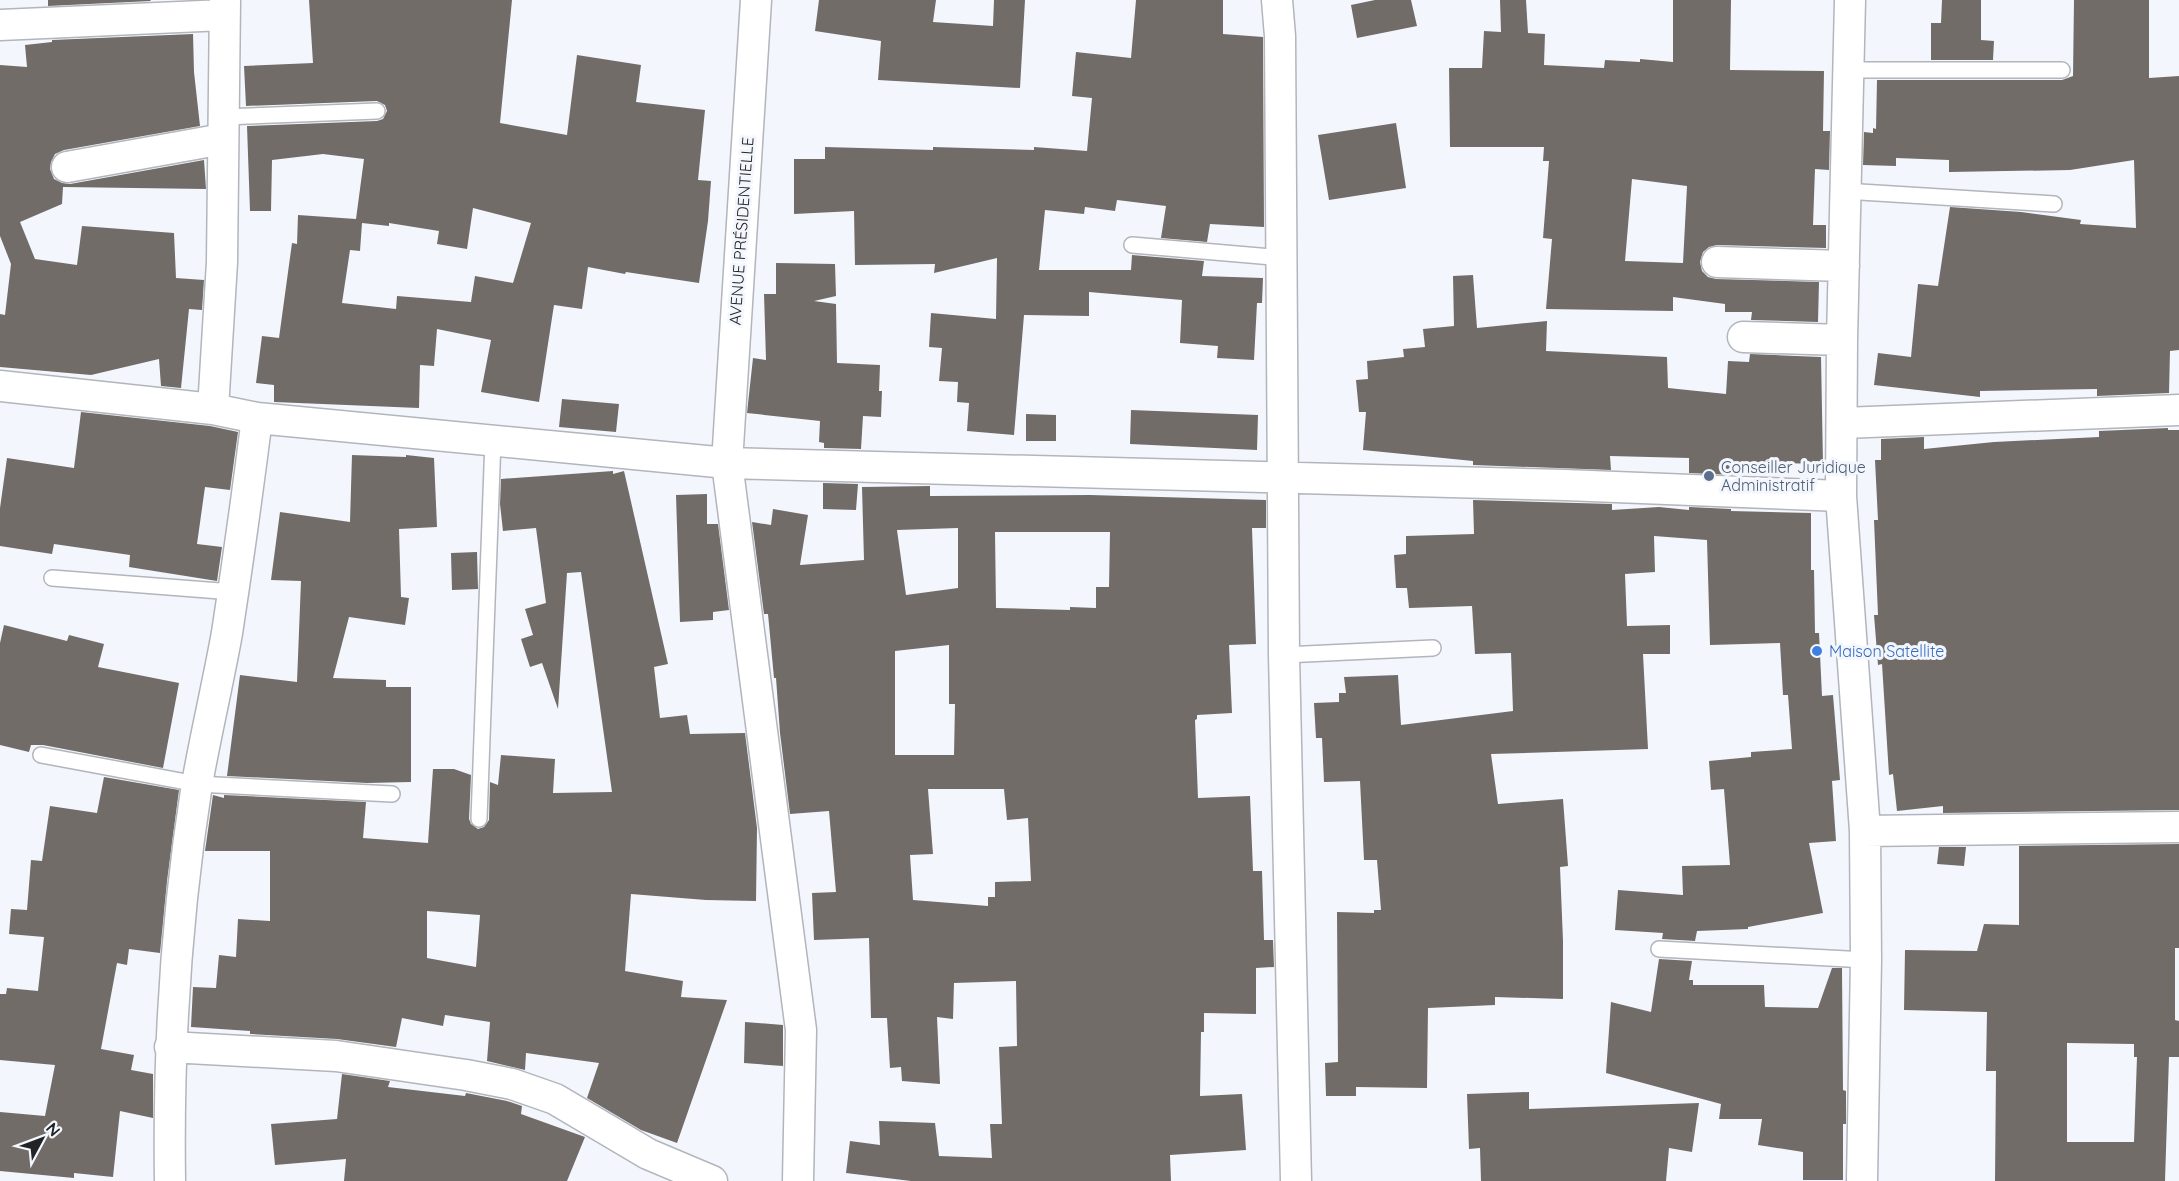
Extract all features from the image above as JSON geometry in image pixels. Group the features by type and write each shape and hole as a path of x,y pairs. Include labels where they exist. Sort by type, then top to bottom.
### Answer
{"street":[{"name":"AVENUE PRÉSIDENTIELLE","path":"756,0 727,463 801,1030 798,1181"},
{"path":"1277,0 1280,36 1283,258 1284,656 1296,1181"},
{"path":"1850,0 1844,191 1841,496 1865,831 1866,960 1862,1181"},
{"path":"0,25 225,7 222,262 213,409"},
{"path":"67,166 223,128"},
{"path":"1718,262 1844,266"},
{"path":"1743,337 1842,340"},
{"path":"0,386 213,409 257,417 727,463 1565,485 1841,496"},
{"path":"1842,423 2179,410"},
{"path":"170,1181 170,1047 175,967 197,784 242,536 257,417"},
{"path":"1865,831 2179,827"},
{"path":"170,1047 336,1056 512,1084 555,1100 648,1154 712,1181"}],"lane":[{"path":"1849,70 2062,70"},
{"path":"223,128 377,111"},
{"path":"1844,191 2054,204"},
{"path":"1132,245 1283,258"},
{"path":"479,819 493,441"},
{"path":"52,578 233,591"},
{"path":"1284,656 1433,648"},
{"path":"41,755 197,784 392,794"},
{"path":"1659,949 1866,960"}],"building":[{"path":"48,0 150,0 151,1 48,6"},
{"path":"309,0 512,0 500,123 567,135 577,55 641,65 636,102 705,110 698,180 711,181 699,283 588,267 582,309 554,305 539,402 481,392 491,340 437,329 434,366 420,365 419,408 274,402 274,385 256,383 262,336 279,338 292,243 297,244 298,215 356,219 364,159 323,154 272,160 271,211 250,211 247,126 377,121 383,119 387,111 385,105 377,101 246,106 244,66 313,63","holes":["473,208 531,223 513,283 475,276 471,302 397,296 396,309 342,303 350,250 360,251 362,223 389,226 389,223 439,231 437,244 467,249"]},
{"path":"819,0 936,0 933,22 993,26 994,0 1025,0 1020,88 878,80 881,41 815,31"},
{"path":"1136,0 1223,0 1223,34 1263,37 1264,227 1210,224 1207,242 1161,238 1166,206 1117,200 1115,211 1085,207 1084,214 1045,210 1039,270 1131,270 1132,255 1204,261 1202,276 1263,278 1262,303 1257,303 1254,360 1217,358 1218,346 1180,343 1182,300 1089,292 1089,316 1024,315 1014,435 967,431 969,403 957,402 958,382 939,381 942,348 929,347 931,313 996,319 997,258 934,273 935,264 855,265 854,211 794,214 794,159 825,159 825,147 1034,150 1034,147 1087,151 1092,98 1072,96 1076,52 1131,58"},
{"path":"1375,0 1411,0 1417,26 1357,38 1351,5"},
{"path":"1500,0 1526,0 1528,33 1545,34 1544,65 1604,68 1605,60 1640,62 1640,59 1673,62 1673,0 1731,0 1730,70 1824,71 1823,131 1830,131 1829,170 1815,169 1813,225 1826,225 1826,248 1717,245 1703,252 1700,262 1702,271 1708,277 1716,279 1819,282 1818,322 1751,320 1752,312 1725,312 1725,304 1673,297 1673,311 1546,309 1552,239 1543,238 1549,161 1543,161 1544,147 1450,147 1449,68 1482,68 1484,31 1501,32","holes":["1632,179 1687,186 1683,263 1625,261"]},
{"path":"1942,0 1981,0 1981,40 1994,41 1993,60 1931,60 1931,23 1941,23"},
{"path":"2074,0 2149,0 2149,78 2179,76 2179,350 2170,351 2169,393 2097,396 2097,389 1980,391 1980,397 1874,385 1878,353 1911,357 1918,284 1938,286 1950,207 2021,212 2081,220 2080,224 2136,228 2134,160 2070,170 1949,172 1949,160 1896,158 1896,166 1863,165 1864,132 1873,133 1873,128 1876,129 1877,80 2062,80 2073,76"},
{"path":"193,34 194,72 200,126 64,150 55,154 50,169 54,179 70,184 204,160 206,189 63,187 62,204 20,222 35,259 77,265 82,226 174,233 176,278 204,280 202,310 189,309 181,388 161,386 159,359 91,375 0,367 0,314 5,315 11,264 0,236 0,65 27,67 25,45 52,42 52,40"},
{"path":"1396,123 1406,188 1329,200 1318,135"},
{"path":"776,263 835,264 836,296 814,301 836,304 837,363 880,365 881,417 863,416 861,449 824,448 824,443 819,442 820,421 747,413 753,358 766,360 764,294 776,294"},
{"path":"1473,275 1477,328 1547,321 1546,351 1667,357 1668,388 1726,394 1728,361 1749,362 1750,354 1821,357 1823,464 1736,462 1735,475 1689,473 1689,458 1610,456 1611,470 1473,465 1473,461 1363,450 1366,412 1359,412 1356,380 1368,379 1367,361 1404,357 1403,349 1425,347 1423,329 1454,326 1453,276"},
{"path":"562,399 619,404 616,432 559,427"},
{"path":"1131,410 1258,415 1257,450 1130,444"},
{"path":"81,412 210,426 238,432 230,490 205,487 197,544 222,547 217,581 129,567 130,555 54,544 52,554 0,546 0,508 7,458 74,468"},
{"path":"1026,414 1056,415 1056,441 1026,441"},
{"path":"2168,428 2168,430 2179,430 2179,810 1943,813 1943,806 1897,811 1893,774 1889,775 1882,664 1878,665 1874,615 1878,615 1874,520 1878,520 1875,460 1881,460 1881,439 1924,437 1924,449 1994,442 2099,437 2099,431"},
{"path":"352,455 406,457 406,455 434,458 437,527 399,529 401,597 409,598 405,625 349,617 333,678 386,680 386,687 411,687 411,782 367,783 227,776 240,675 297,682 301,581 271,580 280,512 350,522"},
{"path":"613,471 613,474 624,471 668,664 654,667 660,718 687,715 690,734 745,733 757,828 756,901 631,894 625,971 683,981 681,997 727,1000 677,1143 641,1130 587,1098 599,1063 526,1053 525,1070 487,1061 490,1022 445,1015 443,1026 402,1018 396,1047 337,1039 250,1034 250,1031 191,1027 193,987 216,988 219,955 236,957 238,919 270,921 270,851 205,851 213,795 224,798 224,795 366,802 363,838 428,843 433,769 454,769 471,775 469,819 471,824 478,829 484,827 489,820 490,782 498,785 501,755 555,759 553,793 612,792 581,572 567,573 558,709 542,663 530,667 521,639 533,635 525,609 546,603 536,528 503,531 500,504 501,479","holes":["427,911 480,915 476,967 427,958"]},
{"path":"823,483 858,484 856,510 823,509"},
{"path":"930,486 930,496 1090,495 1266,500 1266,528 1252,528 1256,644 1229,645 1232,713 1197,715 1195,720 1198,798 1250,796 1253,871 1262,871 1264,940 1273,940 1274,967 1256,968 1256,1014 1204,1013 1204,1032 1201,1032 1200,1096 1242,1094 1246,1150 1170,1155 1171,1181 911,1181 846,1173 850,1141 880,1145 879,1121 935,1123 939,1156 992,1158 990,1124 1002,1124 999,1047 1017,1046 1016,981 954,983 953,1019 937,1017 940,1084 902,1081 901,1067 890,1068 887,1018 871,1018 869,938 814,940 812,893 836,892 829,811 790,814 768,614 764,614 752,522 771,525 773,509 808,515 800,565 864,560 862,487","holes":["958,528 958,588 906,595 897,530","995,532 1110,532 1109,587 1096,587 1096,608 1070,607 1070,610 996,608","949,645 949,704 955,704 954,755 895,755 895,651","928,789 1004,789 1007,820 1028,818 1031,881 995,882 995,897 988,897 988,906 913,900 910,855 933,854"]},
{"path":"707,494 707,524 718,524 729,610 713,612 713,620 680,622 676,495"},
{"path":"1473,500 1612,504 1612,510 1659,507 1689,510 1689,507 1731,509 1731,511 1811,513 1811,570 1814,570 1815,633 1819,633 1822,696 1833,695 1840,780 1832,781 1836,841 1809,843 1823,913 1748,927 1748,929 1697,931 1695,941 1662,939 1663,933 1615,930 1618,890 1683,895 1682,866 1730,865 1724,789 1711,790 1709,761 1751,757 1751,752 1792,749 1788,695 1783,695 1780,643 1710,645 1707,540 1654,536 1655,572 1625,574 1627,626 1670,625 1670,654 1643,654 1648,749 1491,754 1498,804 1563,799 1568,866 1560,867 1563,999 1495,997 1495,1005 1428,1008 1427,1088 1356,1087 1356,1096 1326,1096 1325,1063 1338,1062 1337,912 1374,913 1374,910 1381,910 1377,860 1364,860 1360,781 1324,782 1322,738 1316,738 1314,703 1339,702 1339,693 1346,693 1344,677 1398,675 1401,725 1513,711 1511,653 1475,654 1472,606 1409,608 1407,588 1396,588 1394,555 1406,554 1406,536 1474,534"},
{"path":"477,552 478,589 452,590 451,553"},
{"path":"4,625 67,641 69,635 104,644 98,667 179,683 163,768 43,745 31,745 29,752 0,745 0,643"},
{"path":"104,777 179,790 160,953 129,949 127,965 117,963 101,1049 134,1055 131,1070 153,1074 153,1118 120,1111 113,1177 74,1173 74,1178 0,1171 0,1112 45,1116 55,1065 0,1060 0,994 6,994 7,988 38,991 44,937 9,934 11,909 27,910 31,860 42,861 50,806 97,813"},
{"path":"2179,844 2179,948 2175,948 2175,1020 2179,1021 2179,1057 2169,1057 2165,1181 1995,1181 1996,1071 1986,1071 1987,1012 1904,1010 1905,950 1977,951 1984,924 2019,925 2019,846","holes":["2067,1043 2134,1044 2134,1057 2137,1057 2134,1142 2067,1142"]},
{"path":"1939,847 1966,847 1964,866 1937,864"},
{"path":"1659,959 1692,961 1689,980 1693,980 1693,985 1764,985 1765,1007 1818,1008 1832,968 1842,968 1843,1090 1846,1091 1846,1124 1843,1124 1843,1180 1803,1180 1803,1152 1758,1145 1762,1119 1719,1119 1721,1104 1606,1073 1611,1002 1651,1012"},
{"path":"745,1022 783,1025 783,1066 744,1063"},
{"path":"342,1074 390,1081 388,1087 465,1096 466,1093 507,1101 522,1106 521,1114 585,1137 567,1181 344,1181 346,1159 275,1165 271,1124 337,1119"},
{"path":"1529,1092 1529,1109 1699,1103 1692,1152 1669,1148 1666,1181 1481,1181 1480,1148 1469,1149 1467,1094"}],"place":[{"name":"Conseiller Juridique Administratif","path":"1709,476"},
{"name":"Maison Satellite","path":"1817,651"}]}
